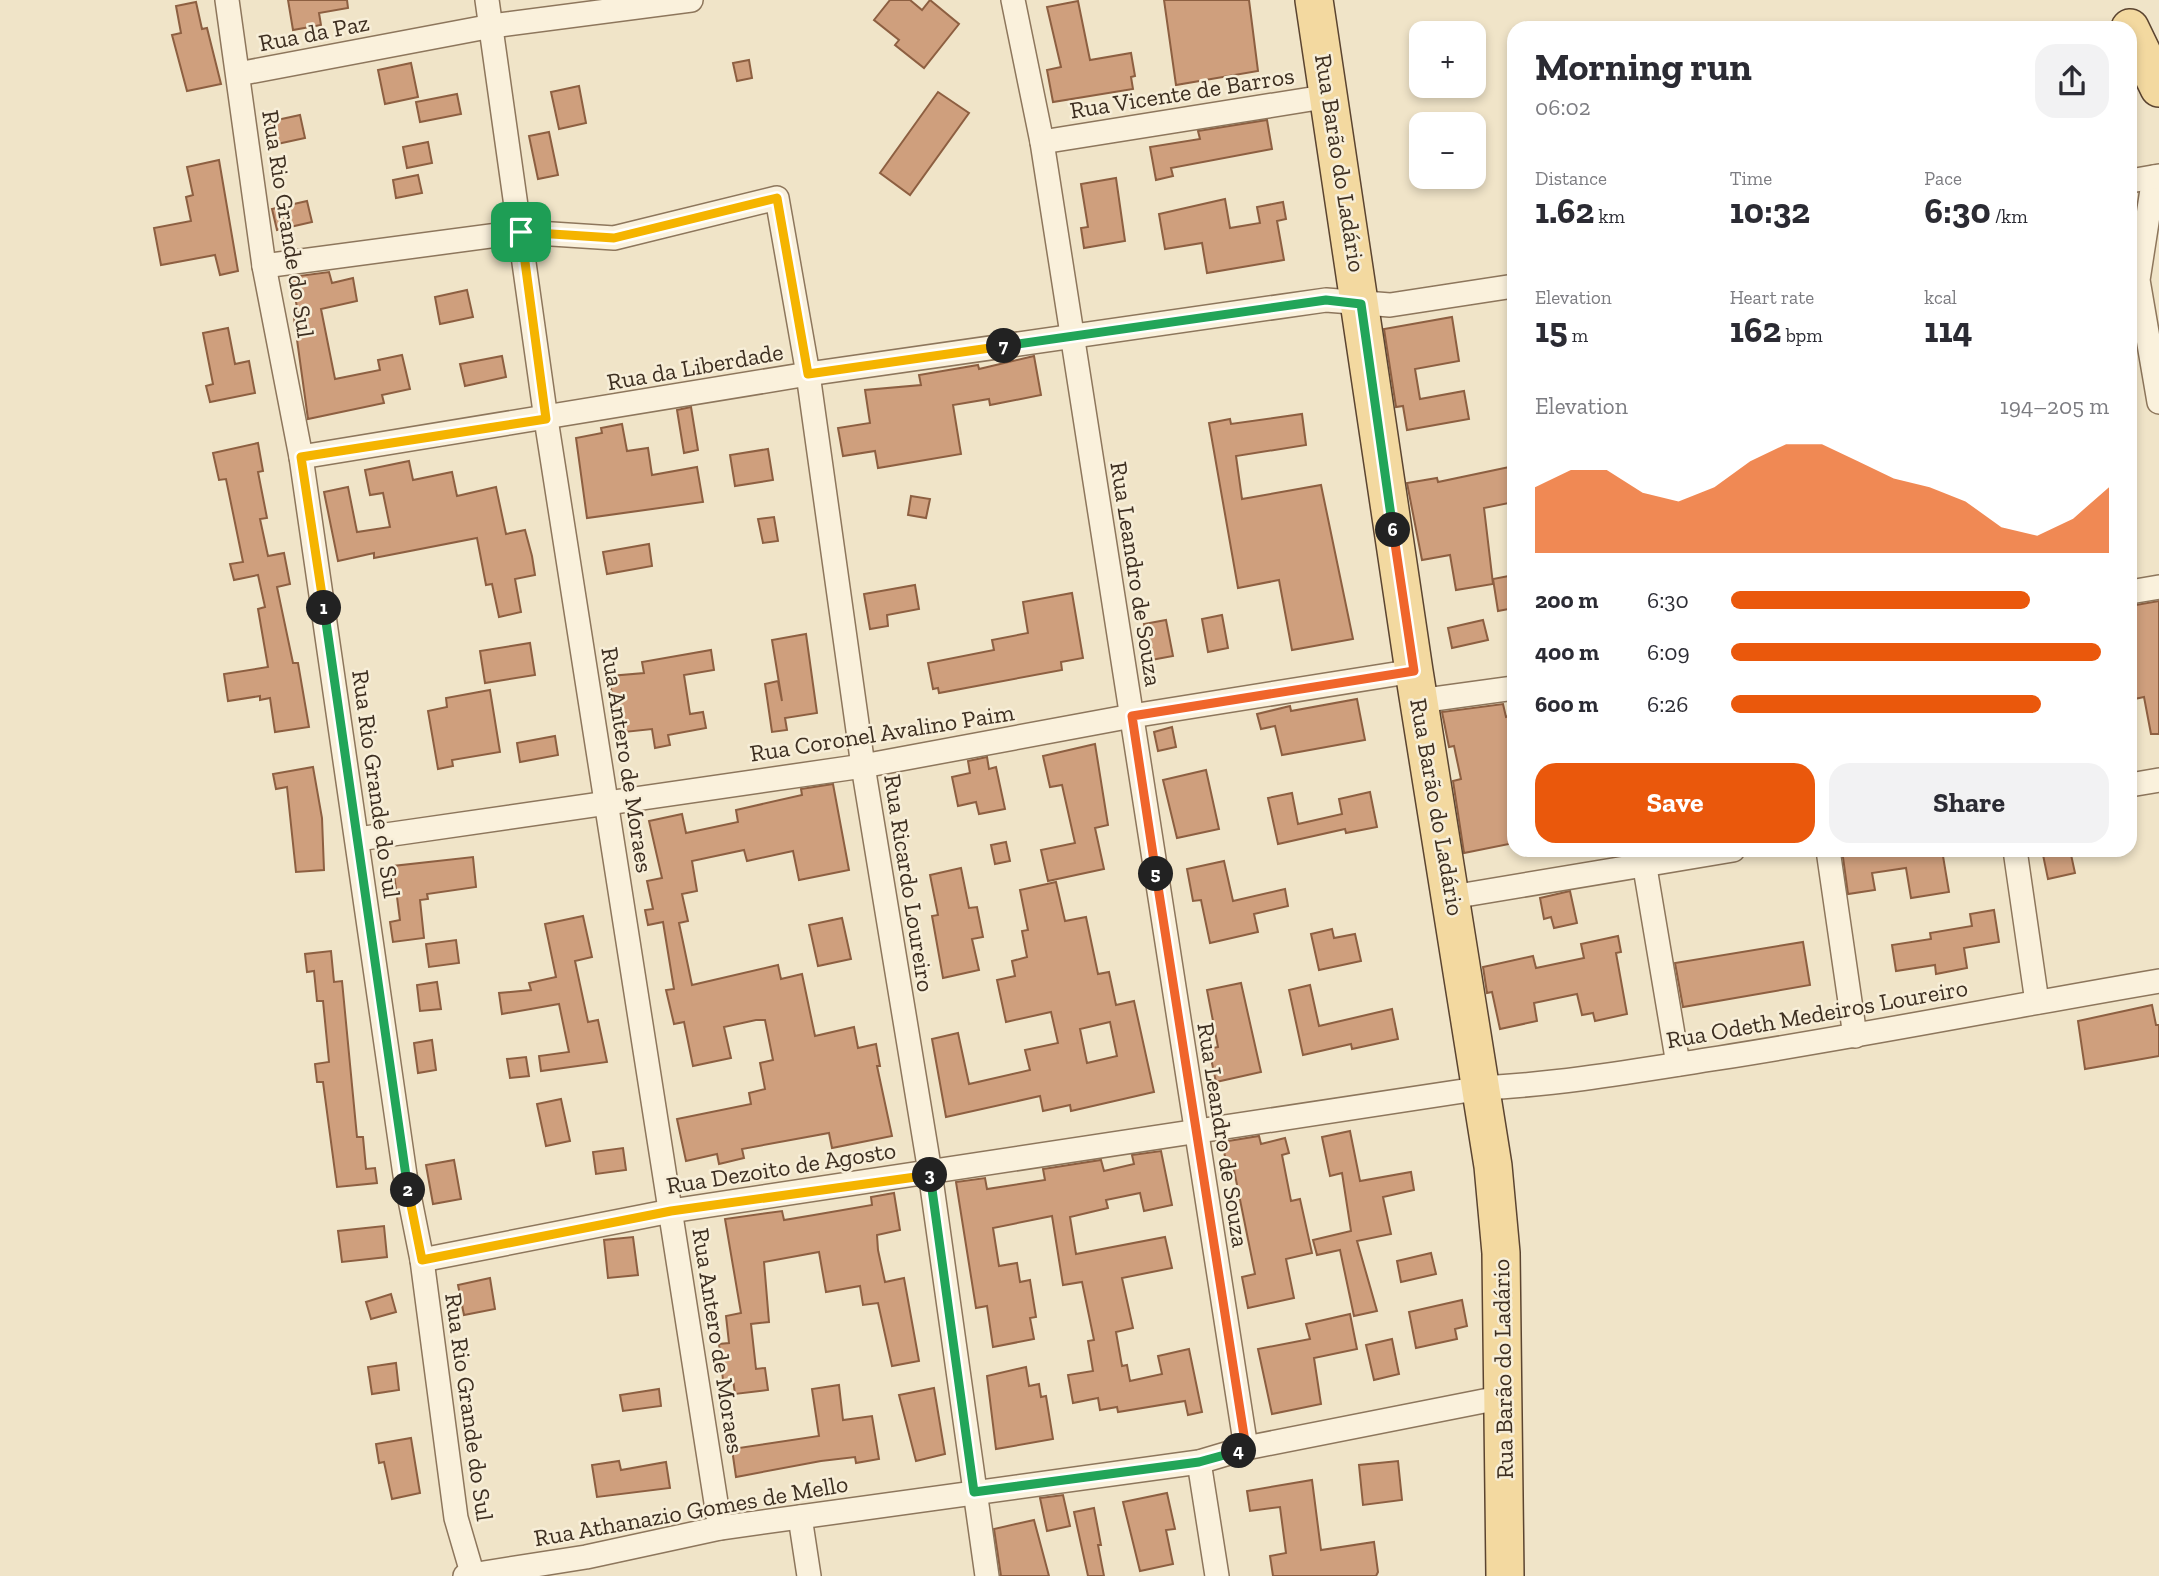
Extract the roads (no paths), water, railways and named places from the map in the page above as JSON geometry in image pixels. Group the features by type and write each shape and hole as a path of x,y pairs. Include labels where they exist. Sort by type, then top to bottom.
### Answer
{"main road":[{"name":"Rua Barão do Ladário","path":"1314,0 1417,686 1483,1088 1502,1253 1505,1576"},
{"path":"2116,0 2126,21"},
{"path":"2137,42 2159,88"}],"street":[{"name":"Rua Rio Grande do Sul","path":"227,0 264,265 301,457 405,1175 422,1260 456,1518 471,1576"},
{"name":"Rua Antero de Moraes","path":"487,0 546,419 720,1528"},
{"name":"Rua da Paz","path":"238,74 492,26 691,0"},
{"name":"Rua Leandro de Souza","path":"1013,0 1042,142 1246,1448"},
{"name":"Rua Vicente de Barros","path":"1042,142 1330,96"},
{"path":"2137,180 2156,176 2138,280 2159,402"},
{"name":"Rua Ricardo Loureiro","path":"521,232 614,238 777,198 808,374 863,766 930,1172 987,1576"},
{"path":"264,265 521,232"},
{"name":"Rua da Liberdade","path":"301,457 808,374 1326,300 1390,305 1507,287"},
{"path":"2137,591 2159,587"},
{"name":"Rua Coronel Avalino Paim","path":"358,839 607,800 863,766 1132,716 1417,686 1507,688"},
{"path":"2137,784 2159,780"},
{"path":"1829,857 1855,1036"},
{"path":"2016,857 2037,1002"},
{"path":"1452,897 1643,858 1678,1064"},
{"name":"Rua Odeth Medeiros Loureiro","path":"1483,1088 1542,1085 1855,1036 2159,981"},
{"name":"Rua Dezoito de Agosto","path":"422,1260 671,1211 1483,1088"},
{"name":"Rua Athanazio Gomes de Mello","path":"471,1576 587,1566 720,1528 1199,1462 1246,1448 1504,1397"},
{"path":"1199,1462 1217,1576"},
{"path":"800,1517 809,1576"}]}
